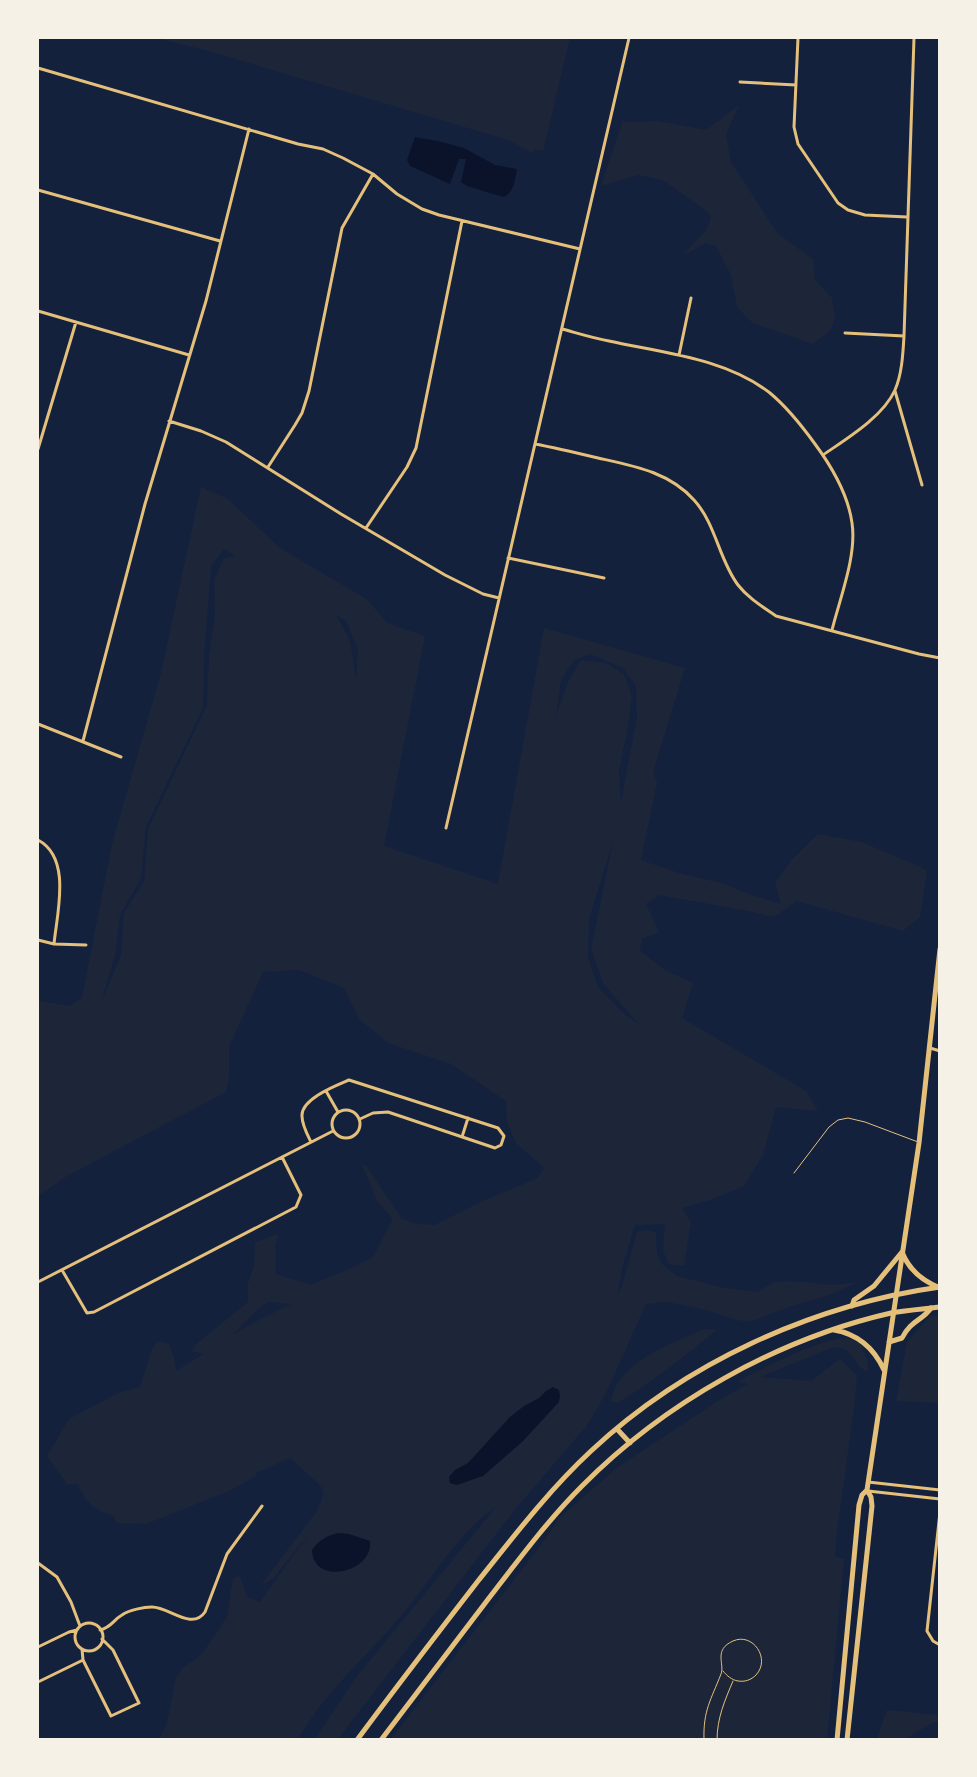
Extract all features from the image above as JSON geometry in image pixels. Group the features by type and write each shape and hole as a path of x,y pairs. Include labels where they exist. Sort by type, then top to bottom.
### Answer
{"main road":[{"path":"836,1740 859,1505 862,1496 867,1490 919,1143 940,948"},
{"path":"902,1251 907,1263 916,1274 925,1281 939,1287"},
{"path":"852,1306 854,1300 874,1286 902,1251"},
{"path":"357,1740 453,1613 540,1503 591,1450 635,1414 675,1387 727,1356 767,1336 828,1312 895,1295 939,1287"},
{"path":"381,1740 547,1523 586,1481 660,1419 710,1386 751,1364 834,1330 893,1313 940,1307"},
{"path":"889,1342 902,1338 912,1324 926,1315 930,1308"},
{"path":"834,1330 850,1334 864,1343 876,1356 884,1370"},
{"path":"617,1429 630,1443"},
{"path":"847,1740 872,1506 871,1497 867,1490"}],"street":[{"path":"446,828 629,38"},
{"path":"798,38 794,127 798,144 838,203 848,210 865,215 907,216"},
{"path":"823,455 843,442 883,408 895,390 904,336 914,38"},
{"path":"38,68 298,144 323,149 372,174 397,194 422,209 462,221 580,249"},
{"path":"740,82 796,85"},
{"path":"83,741 145,504 206,301 249,129"},
{"path":"268,467 302,413 309,391 342,228 372,174"},
{"path":"38,190 220,241"},
{"path":"366,528 407,467 416,448 462,221"},
{"path":"678,355 692,298"},
{"path":"38,311 189,355"},
{"path":"38,449 76,322"},
{"path":"562,329 678,355 745,377 787,408 823,455 847,501 852,523 852,546 848,569 832,630"},
{"path":"845,333 904,336"},
{"path":"895,390 922,485"},
{"path":"169,421 201,431 226,442 366,528 462,584 483,594 499,598"},
{"path":"535,444 639,467 662,476 681,487 696,501 708,520 738,585 757,603 776,616 940,658"},
{"path":"508,558 604,578"},
{"path":"38,724 121,757"},
{"path":"38,840 56,858 60,888 54,944"},
{"path":"38,940 54,944 86,945"},
{"path":"930,1048 940,1051"},
{"path":"311,1142 305,1130 301,1114 308,1101 349,1080 498,1128 504,1136 501,1145 495,1148 388,1112 373,1113 360,1119"},
{"path":"326,1091 338,1112"},
{"path":"344,1110 352,1111 360,1119 360,1129 352,1138 345,1139 339,1137 333,1131 331,1124 333,1117 338,1112 344,1110"},
{"path":"462,1137 468,1118"},
{"path":"38,1282 333,1131"},
{"path":"62,1270 87,1313 94,1312 296,1207 301,1195 282,1157"},
{"path":"868,1482 940,1490"},
{"path":"867,1490 940,1500"},
{"path":"100,1630 108,1628 122,1615 153,1607 183,1618 197,1620 202,1617 227,1554 262,1506"},
{"path":"940,1512 927,1631 933,1641 940,1645"},
{"path":"38,1563 57,1577 71,1602 80,1626"},
{"path":"38,1647 76,1630 80,1626 89,1623 97,1626 102,1639 113,1650 139,1703 111,1716 83,1660 82,1649"},
{"path":"76,1630 76,1643 86,1651 98,1647 102,1639"},
{"path":"38,1682 83,1660"}],"lane":[{"path":"794,1173 830,1127 838,1120 848,1118 865,1122 919,1143"},
{"path":"740,1639 753,1643 761,1654 761,1667 758,1673 747,1680 734,1680 723,1671 720,1657 727,1645 733,1641 740,1639"},
{"path":"704,1740 705,1714 712,1693 723,1671"},
{"path":"717,1740 717,1729 722,1706 734,1680"}],"shaded area":[{"path":"157,38 570,38 543,151 535,149 532,153 508,140 212,52"},
{"path":"739,105 726,134 731,162 777,233 813,259 815,280 832,298 835,317 831,330 813,344 753,323 737,307 731,275 716,246 706,243 682,256 707,229 711,217 708,212 663,180 638,175 601,186 623,120 627,122 658,121 706,130"},
{"path":"415,137 464,148 495,165 517,169 512,189 503,197 467,186 461,182 466,159 459,159 450,184 410,166 407,160"},
{"path":"201,487 228,499 280,548 368,600 387,623 425,636 384,846 498,884 544,628 685,668 653,772 657,782 641,860 679,873 721,883 781,904 775,883 791,861 818,834 862,842 927,870 920,917 903,931 797,901 774,917 659,895 646,904 659,932 642,939 640,951 665,970 693,983 682,1018 806,1091 818,1111 776,1107 763,1155 744,1186 710,1200 682,1208 691,1222 684,1266 669,1264 663,1251 665,1224 635,1225 622,1268 618,1294 637,1232 645,1230 656,1232 657,1252 661,1263 677,1276 724,1288 758,1292 774,1282 792,1281 834,1285 859,1282 826,1296 749,1322 667,1302 646,1304 606,1393 588,1424 513,1512 338,1739 315,1739 357,1676 496,1507 469,1530 445,1558 401,1616 333,1690 298,1739 159,1739 167,1723 176,1677 183,1668 202,1654 227,1617 233,1578 240,1576 247,1597 260,1602 311,1531 273,1579 261,1585 317,1511 324,1493 320,1485 290,1458 256,1473 256,1476 229,1491 146,1524 116,1523 114,1516 101,1511 87,1501 78,1484 67,1484 47,1456 69,1419 118,1393 140,1387 152,1349 158,1341 169,1344 174,1357 176,1371 203,1354 192,1351 195,1345 248,1302 248,1283 254,1266 255,1242 279,1234 275,1244 276,1274 310,1285 373,1257 393,1219 377,1201 362,1164 367,1167 402,1219 417,1224 435,1225 485,1200 538,1178 544,1168 516,1143 507,1122 506,1101 451,1064 388,1043 360,1020 344,988 299,970 263,972 229,1047 229,1077 226,1092 67,1176 38,1196 38,1001 69,1006 82,998 112,844 161,673","holes":["224,549 235,556 224,558 214,580 215,615 209,654 207,705 148,829 144,881 124,913 121,956 101,1002 115,955 120,915 141,878 146,827 203,708 204,654 211,566","336,615 346,621 358,649 356,679 350,641","590,654 623,668 636,686 637,717 621,802 619,771 632,696 624,674 606,663 581,660 568,682 556,716 561,680 574,660","613,842 591,949 603,983 639,1025 622,1012 598,987 588,957 589,919","268,1302 291,1304 234,1334 259,1308"]},
{"path":"939,1315 939,1403 896,1401 907,1342 930,1316"},
{"path":"704,1329 717,1330 643,1386 617,1403 611,1401 617,1385 636,1364 657,1350"},
{"path":"848,1338 857,1341 864,1347 862,1349 868,1361 867,1372 844,1349 833,1347 760,1377 811,1381 840,1359 857,1376 836,1537 835,1556 844,1559 827,1739 390,1740 541,1545 560,1517 618,1467 721,1399 748,1384 738,1381 808,1348 837,1339"},
{"path":"553,1387 559,1390 559,1402 523,1441 483,1476 457,1485 450,1483 449,1477 455,1470 468,1463 510,1417"},
{"path":"338,1533 349,1534 370,1541 369,1552 363,1561 354,1567 332,1572 322,1569 315,1562 312,1550 323,1539"},
{"path":"887,1710 939,1715 939,1721 932,1723 905,1739 877,1739"}]}
